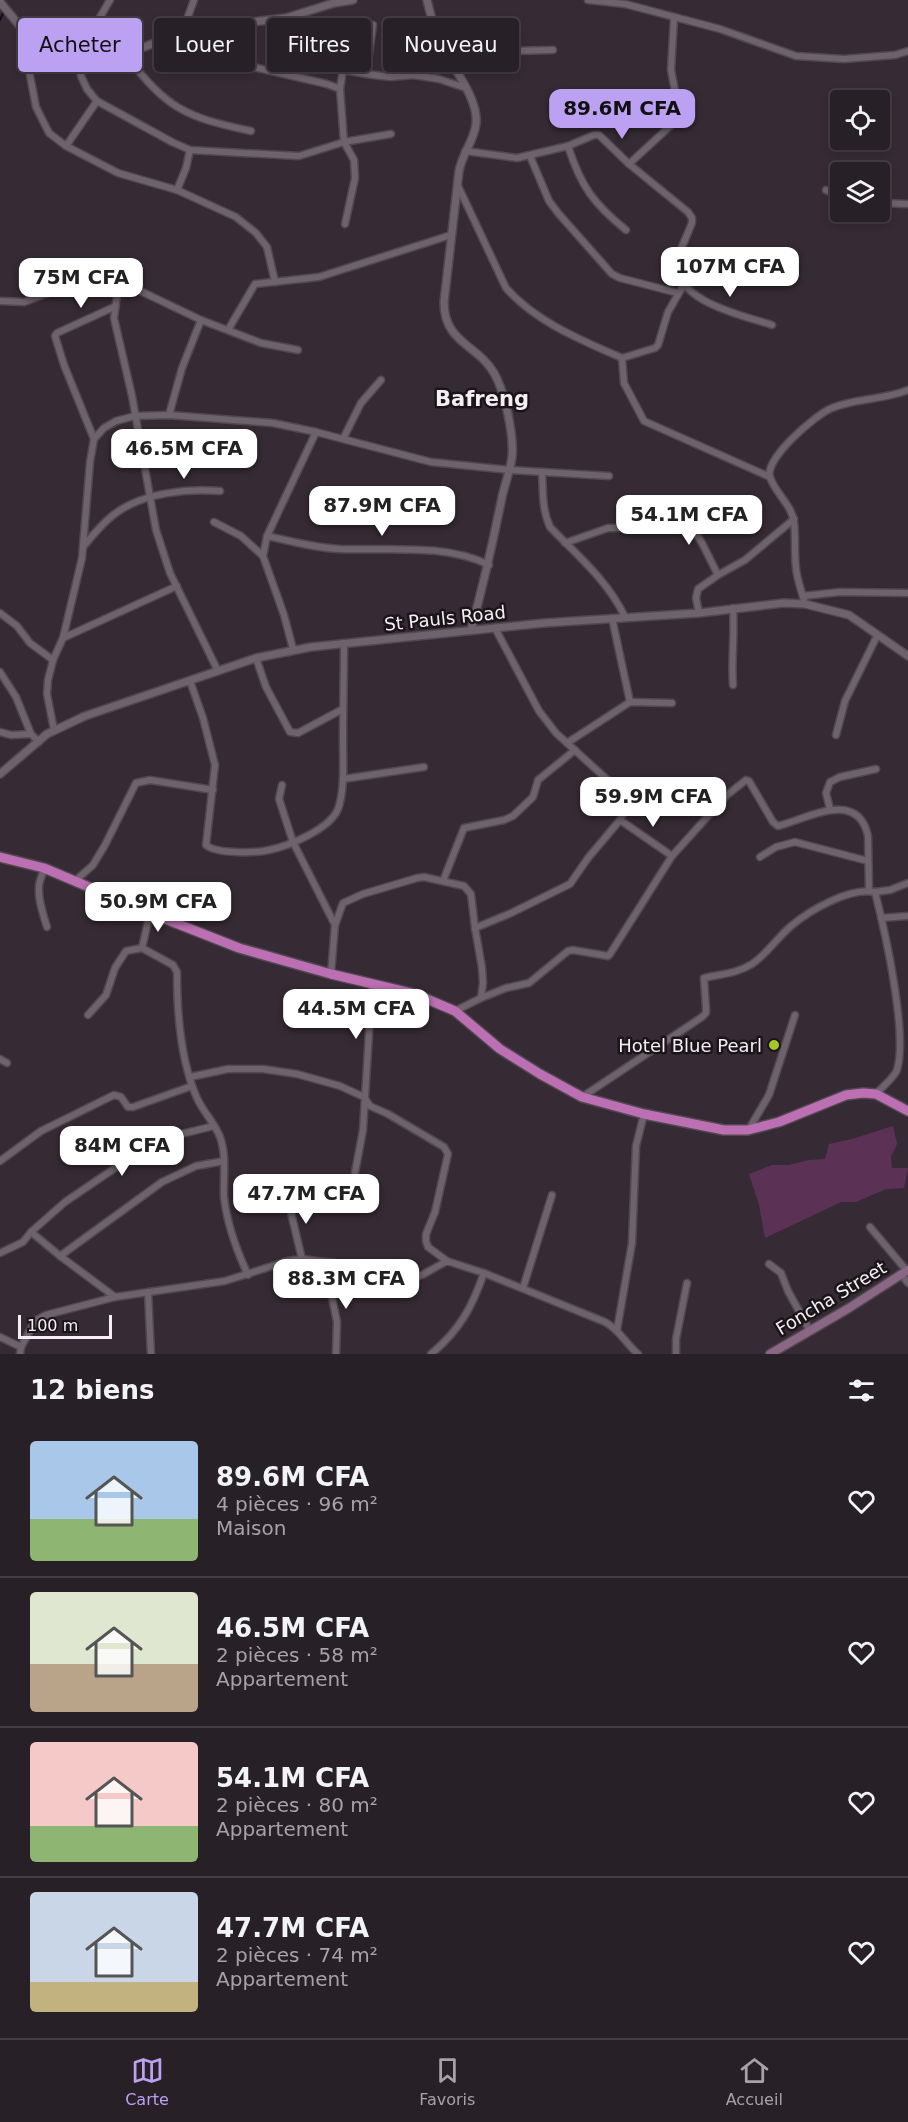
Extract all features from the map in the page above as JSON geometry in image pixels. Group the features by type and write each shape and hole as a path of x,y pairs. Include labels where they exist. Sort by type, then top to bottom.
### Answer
{"highway":[{"path":"0,857 44,868 239,948 331,974 415,994 455,1011 500,1048 540,1074 582,1097 644,1114 723,1130 748,1130 779,1122 846,1095 863,1093 876,1094 908,1111"}],"main road":[{"name":"Foncha Street","path":"770,1354 906,1272"}],"street":[{"path":"99,18 110,0"},
{"path":"187,18 194,0"},
{"path":"286,18 334,3 353,0"},
{"path":"427,0 432,18"},
{"path":"588,0 625,4 720,29 796,56 844,59 896,55 908,51"},
{"path":"0,2 18,24"},
{"path":"629,164 680,117 671,70 674,18"},
{"path":"366,74 373,25"},
{"path":"519,51 553,50"},
{"path":"255,68 340,89"},
{"path":"29,72 36,107 49,133 66,146 118,173 177,190 236,217 256,233 267,247 275,282"},
{"path":"80,72 87,89 97,102 141,127 190,150 299,156 344,142 391,134"},
{"path":"139,72 169,102 186,114 209,122 251,131"},
{"path":"344,72 340,89 344,142 354,160 355,178 345,224"},
{"path":"355,72 390,76 413,75 466,88"},
{"path":"457,72 474,105 476,124 461,161 451,235 444,315 456,337 493,371 498,381 511,437 512,455 489,565 471,630"},
{"path":"66,146 97,102"},
{"path":"465,151 504,158 530,156 599,135 629,164 669,195 692,218 675,267 683,286 713,305 772,325"},
{"path":"568,146 581,180 596,204 626,230"},
{"path":"177,190 190,150"},
{"path":"530,156 549,201 612,274 678,293"},
{"path":"458,186 506,288 532,312 570,335 622,358 658,345 668,312 683,286"},
{"path":"826,190 830,192"},
{"path":"890,203 908,204"},
{"path":"228,330 255,284 319,278 451,235"},
{"path":"0,301 24,302 84,280 109,276 201,320 261,343 298,350"},
{"path":"119,281 114,318 164,556 218,671"},
{"path":"94,439 63,365 55,336 57,333 114,307"},
{"path":"169,415 182,368 201,320"},
{"path":"622,358 624,383 644,421 770,477"},
{"path":"343,438 361,404 381,380"},
{"path":"908,390 892,396 831,408 817,416 779,453 770,468 770,477 794,519 796,571 804,600 840,592 908,593"},
{"path":"54,730 47,694 48,680 53,660 63,638 77,582 94,439 104,428 116,421 135,416 169,415 273,423 343,438 431,462 609,476"},
{"path":"263,556 267,536 316,432"},
{"path":"542,472 546,518 550,527 600,578 616,599 625,617"},
{"path":"82,547 115,513 124,507 150,498 185,492 220,491"},
{"path":"679,508 702,543 718,575"},
{"path":"699,613 696,598 698,589 745,560 794,519"},
{"path":"214,522 241,536 263,556 284,615 293,649"},
{"path":"566,543 608,528 629,528"},
{"path":"267,536 337,549 399,549 442,553 472,558 489,565"},
{"path":"63,638 177,586"},
{"name":"St Pauls Road","path":"0,774 54,730 85,717 256,658 293,649 471,630 699,613 804,600 849,615 908,656"},
{"path":"733,608 735,636 733,685"},
{"path":"0,613 16,626 30,643 53,660"},
{"path":"612,618 630,702"},
{"path":"474,928 509,914 570,884 588,858 620,820 627,807 627,800 623,794 567,743 539,711 495,628"},
{"path":"836,735 845,701 877,636"},
{"path":"190,681 215,765 206,846 211,850 264,851 281,848 327,824 338,809 343,779 344,644"},
{"path":"256,658 266,687 290,732 298,733 343,709"},
{"path":"0,672 16,697 31,734 39,742"},
{"path":"567,743 630,702 672,703"},
{"path":"0,732 12,735 31,734"},
{"path":"442,881 464,828 513,816 533,797 538,780 575,750"},
{"path":"343,779 424,767"},
{"path":"830,809 826,794 830,782 840,777 876,769"},
{"path":"75,881 93,865 136,783 150,780 213,790"},
{"path":"455,1011 506,988 529,983 568,951 608,956 672,856 727,795 746,780 749,781 773,822 778,826 830,809 847,812 861,819 866,828 872,891 881,918 891,963 901,1047 897,1072 876,1094"},
{"path":"282,785 279,798 292,842 335,925"},
{"path":"620,820 672,856"},
{"path":"760,857 776,847 795,842 868,861"},
{"path":"44,868 43,879 39,886 39,901 47,927"},
{"path":"331,974 335,925 343,903 363,894 424,877 464,886 471,894 474,928 482,968 481,998"},
{"path":"582,1097 702,1017 706,1013 704,978 725,975 751,964 791,926 805,916 846,895 890,890 908,883"},
{"path":"142,948 150,913"},
{"path":"881,918 908,916"},
{"path":"88,1015 106,995 116,968 126,951 142,948 172,965 177,972 179,1029 192,1086 203,1110 220,1136 224,1161 224,1197 230,1232 248,1275"},
{"path":"353,1183 363,1130 372,984"},
{"path":"748,1130 769,1095 795,1015"},
{"path":"0,1059 7,1063"},
{"path":"190,1077 228,1069 263,1069 297,1074 340,1086 364,1097 370,1106 444,1147 448,1154 435,1212 426,1234 428,1248 447,1261 484,1273 605,1322 617,1330 638,1354"},
{"path":"0,1161 41,1131 114,1095 121,1097 129,1107 133,1107 192,1086"},
{"path":"617,1330 632,1243 636,1146 644,1114"},
{"path":"0,1253 23,1242 65,1202 146,1147 173,1136 214,1126"},
{"path":"60,1256 162,1182 196,1166 224,1161"},
{"path":"522,1288 552,1195"},
{"path":"287,1196 302,1259"},
{"path":"870,1227 906,1272 908,1283"},
{"path":"31,1232 115,1298"},
{"path":"0,1337 21,1351 35,1321 46,1315 115,1298 209,1284 302,1259 408,1278 422,1275 447,1261"},
{"path":"334,1263 329,1283 337,1322 336,1354"},
{"path":"769,1264 781,1273 810,1331"},
{"path":"431,1354 450,1337 465,1317 484,1273"},
{"path":"676,1354 676,1339 687,1283"},
{"path":"148,1292 151,1354"}],"shaded area":[{"path":"893,1126 897,1144 891,1157 892,1168 908,1168 904,1188 886,1189 856,1202 841,1202 765,1238 759,1205 749,1174 772,1165 789,1165 825,1159 829,1144"}],"waterway":[{"path":"0,20 4,11"}],"place":[{"name":"Hotel Blue Pearl","path":"774,1045"}],"district":[{"name":"Bafreng","path":"482,399"}]}
